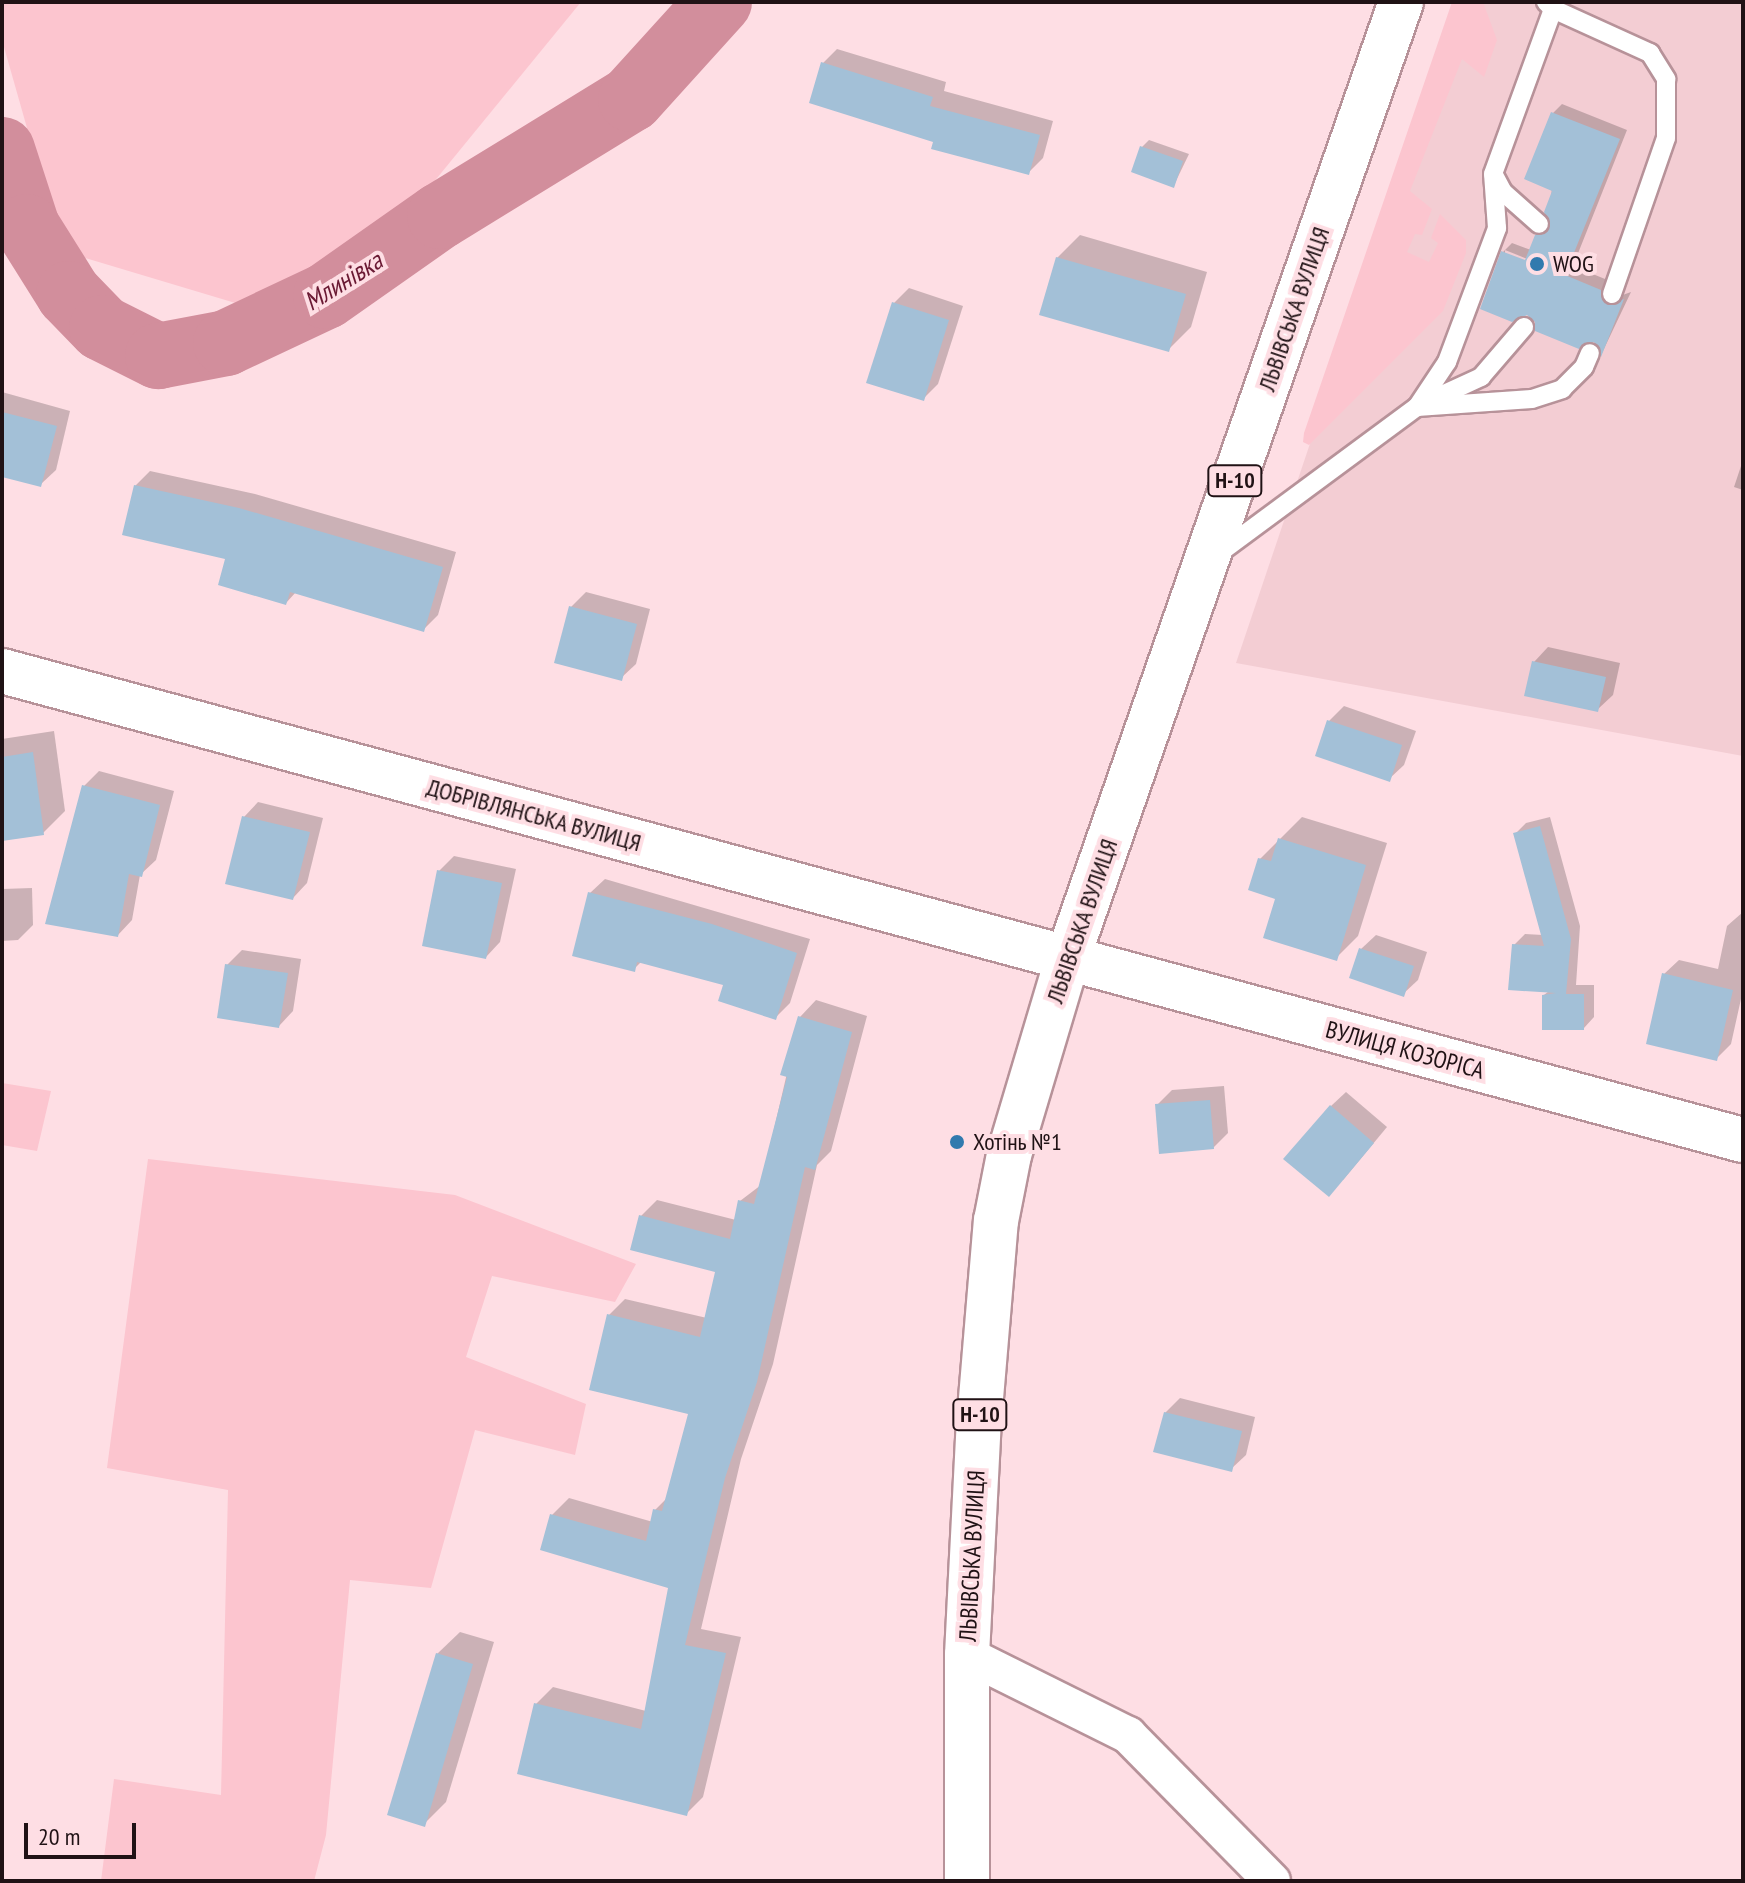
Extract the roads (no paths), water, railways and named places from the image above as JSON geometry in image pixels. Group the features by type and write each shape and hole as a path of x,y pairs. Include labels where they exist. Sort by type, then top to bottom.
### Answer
{"main road":[{"name":"ЛЬВІВСЬКА ВУЛИЦЯ","path":"967,1881 967,1655 996,1221 1009,1155 1067,960 1401,2"},
{"name":"ДОБРІВЛЯНСЬКА ВУЛИЦЯ","path":"2,671 1067,960"},
{"name":"ВУЛИЦЯ КОЗОРІСА","path":"1067,960 1743,1140"}],"street":[{"path":"967,1655 1128,1735 1272,1881"}],"lane":[{"path":"1417,407 1447,362 1497,228 1493,174 1550,5 1650,53 1666,79 1666,138 1612,294"},
{"path":"1493,174 1503,192 1539,224"},
{"path":"1206,563 1417,407 1481,377 1524,327"},
{"path":"1417,407 1532,399 1562,389 1584,367 1590,353"}],"waterway":[{"name":"Млинівка","path":"2,150 27,227 69,294 102,328 158,356 226,343 326,296 440,216 631,99 719,2"}],"place":[{"name":"WOG","path":"1537,264"},
{"name":"Хотінь №1","path":"957,1142"}]}
